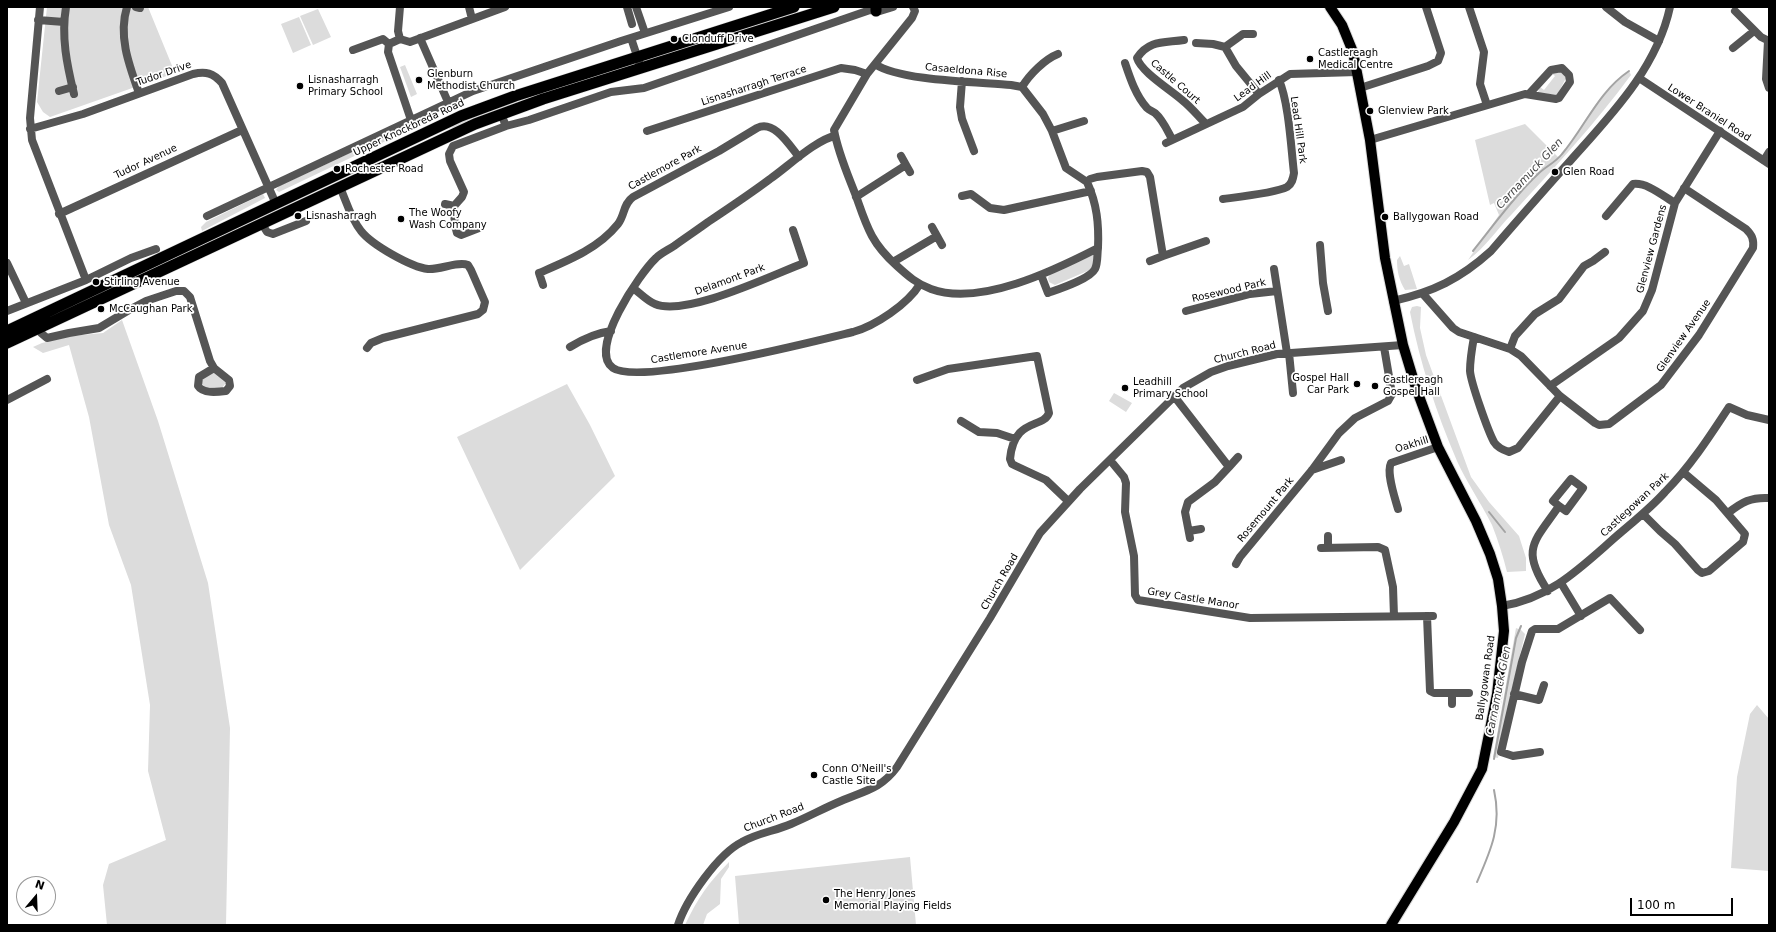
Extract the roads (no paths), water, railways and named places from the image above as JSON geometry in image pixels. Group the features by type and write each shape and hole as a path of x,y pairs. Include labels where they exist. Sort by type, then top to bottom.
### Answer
{"highway":[{"name":"Upper Knockbreda Road","path":"7,331 229,226 272,196 461,116 538,89 635,47 794,7"},
{"path":"7,343 453,133 502,114 641,68 834,7"}],"main road":[{"name":"Ballygowan Road","path":"1330,7 1342,25 1353,52 1370,140 1385,258 1403,345 1416,388 1438,448 1476,521 1490,554 1498,579 1504,631 1502,660 1482,769 1454,822 1391,925"}],"street":[{"path":"40,7 30,128 32,140 59,214 86,280"},
{"path":"59,91 73,90 66,59 64,22 66,7"},
{"path":"127,7 123,28 124,40 130,67 139,93"},
{"path":"400,7 398,31 400,39"},
{"path":"469,7 472,19"},
{"path":"389,44 400,39 410,42 505,7"},
{"path":"207,216 272,196 411,120 448,102 482,88 635,47 645,33 729,7"},
{"path":"479,228 461,235 457,233 454,223 455,215 449,205 462,198 464,192 450,161 450,151 454,146 506,126 529,120 611,92 644,88 872,9 893,7"},
{"path":"913,7 915,11 912,18 867,74 834,130 856,197 872,237 893,262 912,280 933,290 975,293 997,289 1041,275 1098,248"},
{"path":"1360,88 1428,66 1438,61 1442,53 1426,7"},
{"path":"1470,7 1484,52 1480,84 1487,105"},
{"path":"1606,7 1625,22 1659,41"},
{"path":"1393,301 1423,294 1458,277 1491,251 1599,128 1639,78 1659,41 1670,7"},
{"path":"632,24 627,9 637,8 645,33"},
{"path":"1735,11 1761,37 1769,41 1766,79 1769,88"},
{"path":"38,20 64,22"},
{"path":"1733,48 1754,30"},
{"path":"1225,47 1243,34 1254,34"},
{"path":"420,38 448,102"},
{"path":"353,50 383,39 389,44"},
{"name":"Castle Court","path":"1184,40 1150,44 1142,50 1137,58 1138,63 1184,101 1206,124"},
{"path":"1196,43 1213,44 1225,47 1236,66 1259,94"},
{"path":"389,44 388,52 411,120"},
{"path":"635,47 641,68"},
{"path":"1041,275 1048,293 1084,278 1094,271 1097,264 1098,222 1095,202 1091,191 1087,182 1066,168 1052,131 1043,114 1022,87 1027,79 1051,57 1058,54"},
{"name":"Lead Hill","path":"1125,63 1132,84 1141,99 1165,125 1169,141 1243,108 1259,94 1290,74 1357,72"},
{"name":"Casaeldona Rise","path":"875,64 883,69 918,77 1011,84 1022,87"},
{"name":"Lisnasharragh Terrace","path":"648,131 841,68 867,74"},
{"path":"1370,140 1529,94 1556,99 1559,98 1570,82 1569,75 1562,68 1552,70 1529,94"},
{"name":"Tudor Drive","path":"30,128 83,114 193,74 202,72 211,73 222,83 272,196"},
{"name":"Lower Braniel Road","path":"1639,78 1766,162"},
{"name":"Lead Hill Park","path":"1223,199 1278,190 1288,186 1293,181 1294,173 1285,103 1279,80"},
{"path":"962,81 960,107 962,119 974,151"},
{"path":"502,114 506,126"},
{"path":"1052,131 1084,121"},
{"name":"Castlemore Park","path":"543,285 538,273 573,259 605,237 618,224 626,203 633,197 758,128 765,125 772,127 799,157"},
{"name":"Tudor Avenue","path":"59,214 242,130"},
{"name":"Glenview Gardens","path":"1550,386 1619,338 1627,331 1642,310 1652,290 1675,203 1720,131"},
{"name":"Castlemore Avenue","path":"835,136 823,141 799,157 753,191 656,258 633,288 619,311 606,346 606,356 609,364 614,369 624,372 642,372 680,368 719,362 868,328 904,302 916,291 920,284"},
{"path":"1766,162 1769,152"},
{"path":"901,156 910,172"},
{"path":"856,197 906,165"},
{"path":"1087,182 1097,176 1142,171 1147,172 1150,177 1163,256"},
{"path":"1606,216 1628,188 1633,184 1646,186 1675,203"},
{"path":"340,187 358,226 372,241 409,263 423,268 443,268 465,264 471,270 485,302 483,310 478,314 377,340 371,343 367,348"},
{"name":"Glenview Avenue","path":"1423,294 1453,328 1510,349 1521,356 1560,396 1595,423 1604,425 1614,421 1649,395 1668,377 1699,335 1750,254 1754,242 1751,235 1746,230 1684,188"},
{"path":"962,196 971,194 990,208 1004,210 1091,191"},
{"path":"262,224 267,232 273,234 306,221"},
{"path":"932,226 942,245"},
{"name":"Delamont Park","path":"633,288 649,301 656,305 666,307 685,306 703,301 804,263 793,230"},
{"path":"893,262 937,236"},
{"path":"1150,261 1206,241"},
{"path":"1320,245 1323,283 1328,311"},
{"path":"7,311 86,280 131,258 156,249"},
{"path":"1510,349 1515,336 1535,314 1559,299 1584,266 1605,252"},
{"path":"7,263 26,303"},
{"name":"Rosewood Park","path":"1274,269 1293,393"},
{"path":"34,318 45,337 51,338 69,333 99,328 146,301 176,291 184,291 190,297 210,361 214,368"},
{"name":"Rosewood Park","path":"1186,311 1250,294 1277,291"},
{"path":"570,347 580,340 601,332 611,331"},
{"path":"1474,337 1470,372 1472,382 1490,433 1494,442 1499,447 1509,452 1518,448 1560,396"},
{"name":"Church Road","path":"678,925 683,910 692,896 708,874 732,848 750,838 788,826 828,806 870,790 883,783 891,775 990,618 1045,526 1068,501 1183,388 1211,372 1242,363 1288,353 1403,345"},
{"name":"Rosemount Park","path":"1236,564 1240,557 1312,470 1333,440 1347,425 1364,413 1391,398 1392,394 1384,347"},
{"path":"917,380 948,369 1036,352 1049,413 1046,419 1025,427 1015,439 1010,458 1012,464 1046,480 1068,501"},
{"path":"7,400 48,380"},
{"path":"1174,396 1229,467"},
{"name":"Castlegowan Park","path":"1502,606 1527,600 1548,591 1561,583 1643,514 1683,472 1730,407 1747,415 1769,420"},
{"path":"961,421 978,432 998,433 1015,439"},
{"name":"Oakhill","path":"1398,509 1390,476 1391,463 1438,448"},
{"path":"1201,529 1190,535 1185,512 1188,502 1215,482 1238,457"},
{"name":"Grey Castle Manor","path":"1110,460 1124,476 1126,483 1125,512 1134,556 1135,595 1138,600 1250,618 1430,616 1430,691 1434,693 1452,693"},
{"path":"1312,470 1342,460"},
{"path":"1643,514 1676,544 1702,573 1709,571 1743,542 1745,534 1728,512 1683,472"},
{"path":"1728,512 1745,500 1752,498 1769,498"},
{"path":"1548,591 1534,567 1533,546 1538,535 1559,506"},
{"path":"1328,536 1324,548 1378,547 1385,550 1393,586 1394,616"},
{"path":"1561,583 1581,616"},
{"path":"1540,752 1513,756 1501,752 1514,694 1532,631 1535,629 1558,630 1610,598 1640,630"},
{"path":"1514,694 1539,700 1544,685"},
{"path":"1452,704 1452,693 1469,693"}],"waterway":[{"name":"Carnamuck Glen","path":"1473,251 1504,211 1529,183 1562,154 1600,99 1618,79 1629,71"},
{"name":"Carnamuck Glen","path":"1489,512 1505,532"},
{"name":"Carnamuck Glen","path":"1494,759 1516,638 1521,626"},
{"name":"Carnamuck Glen","path":"1477,882 1494,838 1497,815 1494,790"}],"place":[{"name":"Clonduff Drive","path":"674,39"},
{"name":"Castlereagh Medical Centre","path":"1310,59"},
{"name":"Glenburn Methodist Church","path":"419,80"},
{"name":"Lisnasharragh Primary School","path":"300,86"},
{"name":"Glenview Park","path":"1370,111"},
{"name":"Rochester Road","path":"337,169"},
{"name":"Glen Road","path":"1555,172"},
{"name":"Lisnasharragh","path":"298,216"},
{"name":"Ballygowan Road","path":"1385,217"},
{"name":"The Woofy Wash Company","path":"401,219"},
{"name":"Stirling Avenue","path":"96,282"},
{"name":"McCaughan Park","path":"101,309"},
{"name":"Gospel Hall Car Park","path":"1357,384"},
{"name":"Castlereagh Gospel Hall","path":"1375,386"},
{"name":"Leadhill Primary School","path":"1125,388"},
{"name":"Conn O'Neill's Castle Site","path":"814,775"},
{"name":"The Henry Jones Memorial Playing Fields","path":"826,900"}]}
